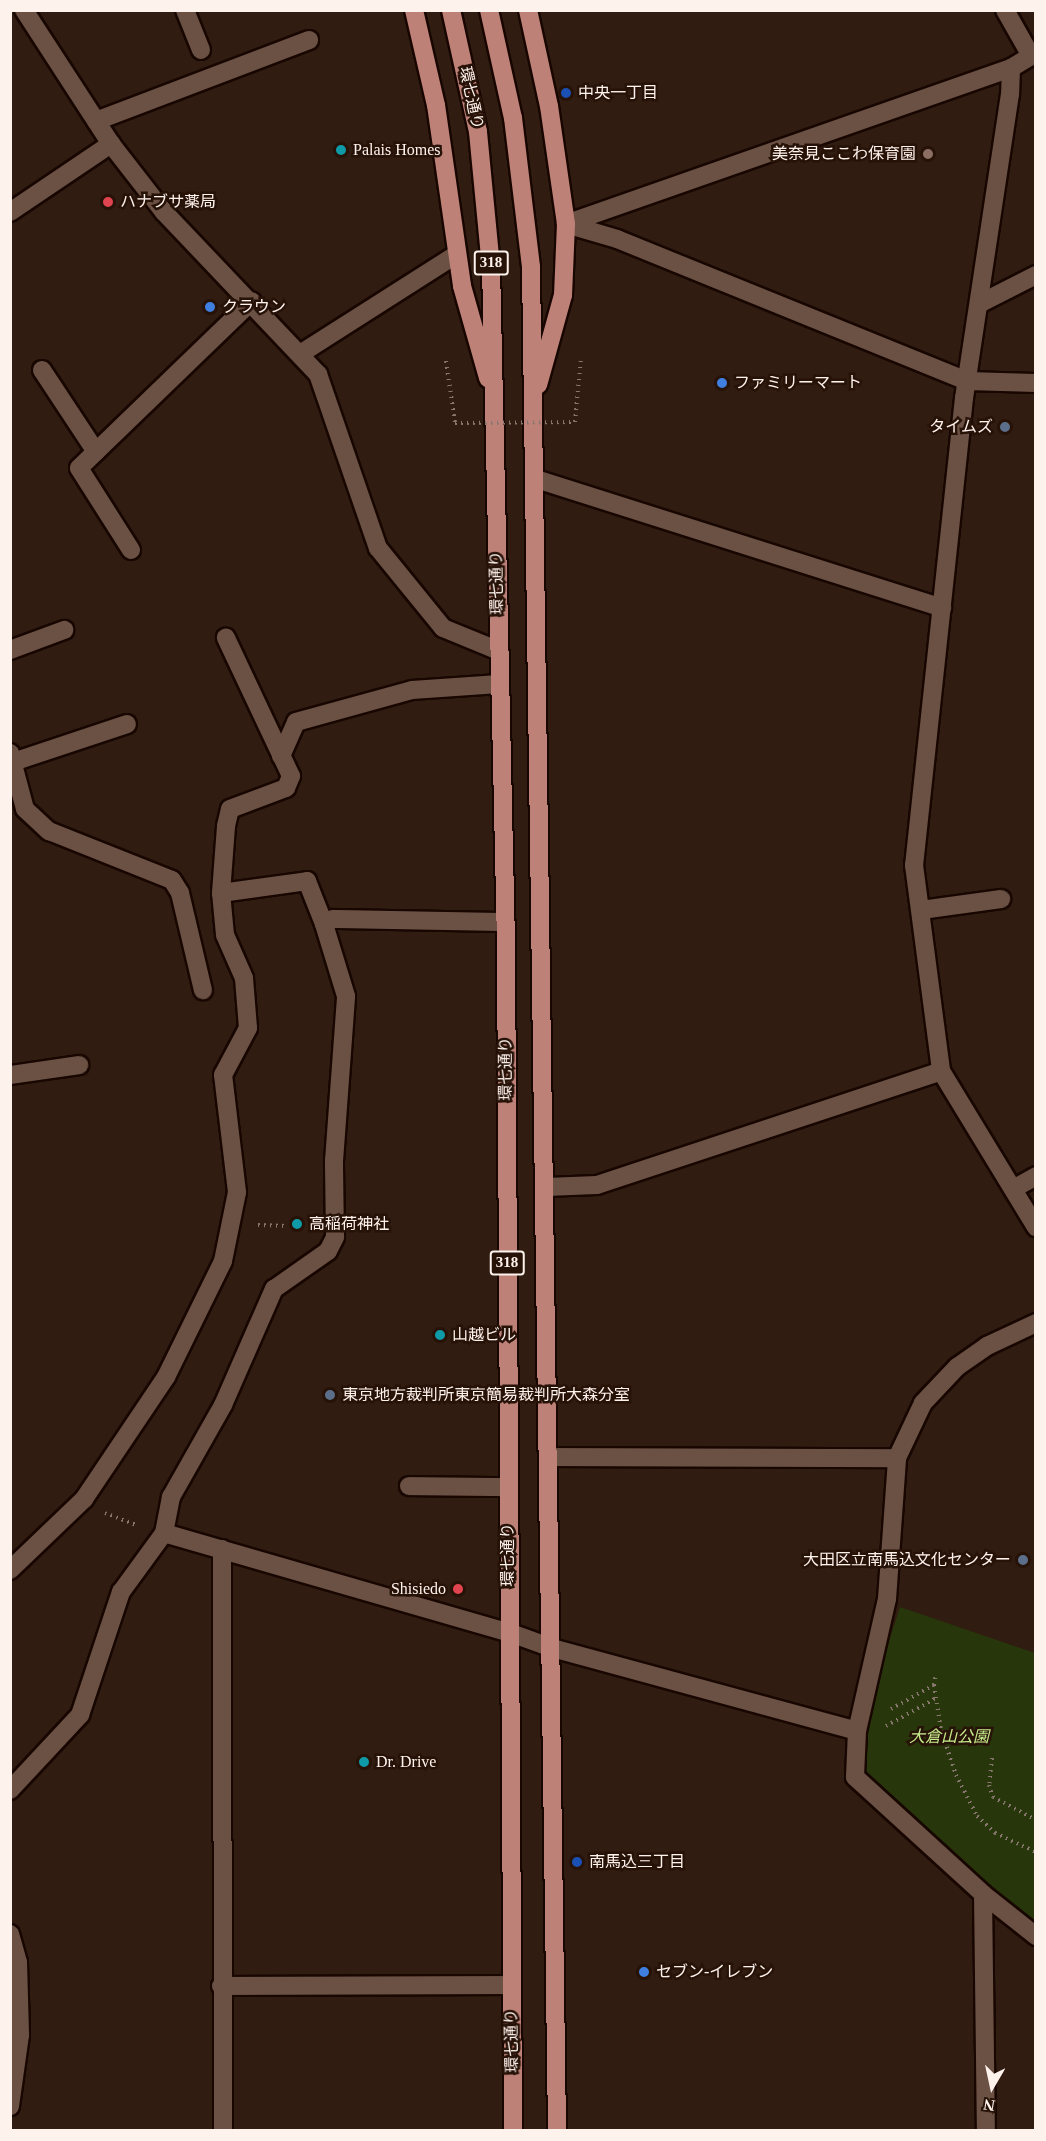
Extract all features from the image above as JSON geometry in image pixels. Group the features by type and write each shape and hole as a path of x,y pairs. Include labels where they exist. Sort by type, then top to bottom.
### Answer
{"main road":[{"path":"414,10 436,105 457,254 475,342 494,395"},
{"name":"環七通り","path":"451,10 478,132 487,199 494,395 505,922 513,2130"},
{"name":"318","path":"489,10 513,118 531,267 546,1187 557,2130"},
{"path":"528,10 549,106 566,224 563,295 534,398"}],"street":[{"path":"24,10 111,144 164,212 252,301 318,374 378,548 442,628 499,651"},
{"path":"185,10 201,50"},
{"path":"566,224 1011,68 1033,55 1005,10"},
{"path":"96,121 309,40"},
{"path":"1011,68 1011,94 967,381 914,865 941,1071 1035,1227"},
{"path":"10,212 111,144"},
{"path":"566,224 617,239 967,381 1035,383"},
{"path":"300,354 457,254"},
{"path":"979,304 1035,275"},
{"path":"131,549 79,468 252,301"},
{"path":"42,370 96,452"},
{"path":"536,479 942,608"},
{"path":"10,650 64,630"},
{"path":"10,1570 84,1499 166,1377 223,1260 237,1192 223,1075 248,1028 244,978 225,935 221,893 230,809 285,788 291,776 225,638"},
{"path":"281,756 296,723 412,690 499,684"},
{"path":"127,724 12,757 25,809 49,831 172,880 180,893 203,990"},
{"path":"10,1790 80,1715 121,1592 164,1533 171,1497 223,1405 274,1289 328,1251 335,1237 334,1161 346,996 324,924 307,881 221,893"},
{"path":"921,910 1001,899"},
{"path":"324,924 333,919 505,922"},
{"path":"10,1075 79,1065"},
{"path":"546,1187 597,1185 941,1071"},
{"path":"1013,1189 1035,1176"},
{"path":"1035,1323 987,1346 957,1367 923,1403 897,1458 887,1599 857,1731 855,1777 983,1894 1035,1936"},
{"path":"549,1457 897,1458"},
{"path":"409,1486 508,1486"},
{"path":"164,1533 508,1632 552,1648 857,1731"},
{"path":"222,1549 221,1986 224,2130"},
{"path":"983,1894 986,2130"},
{"path":"10,1934 18,1962 20,2035 10,2106"},
{"path":"221,1986 512,1985"}],"path":[{"path":"446,361 455,423 575,422 581,358"},
{"path":"253,1225 287,1226"},
{"path":"105,1513 124,1522"},
{"path":"936,1674 934,1685 940,1730 956,1775 977,1816 995,1833 1035,1852"},
{"path":"857,1731 879,1715 934,1685"},
{"path":"857,1731 936,1698"},
{"path":"992,1758 989,1785 993,1797 1035,1820"}],"green space":[{"name":"大倉山公園","path":"900,1607 1035,1653 1035,1923 987,1888 861,1775 864,1719"}],"place":[{"name":"中央一丁目","path":"566,93"},
{"name":"Palais Homes","path":"341,150"},
{"name":"美奈見ここわ保育園","path":"928,154"},
{"name":"ハナブサ薬局","path":"108,202"},
{"name":"クラウン","path":"210,307"},
{"name":"ファミリーマート","path":"722,383"},
{"name":"タイムズ","path":"1005,427"},
{"name":"高稲荷神社","path":"297,1224"},
{"name":"山越ビル","path":"440,1335"},
{"name":"東京地方裁判所東京簡易裁判所大森分室","path":"330,1395"},
{"name":"大田区立南馬込文化センター","path":"1023,1560"},
{"name":"Shisiedo","path":"458,1589"},
{"name":"Dr. Drive","path":"364,1762"},
{"name":"南馬込三丁目","path":"577,1862"},
{"name":"セブン-イレブン","path":"644,1972"}]}
